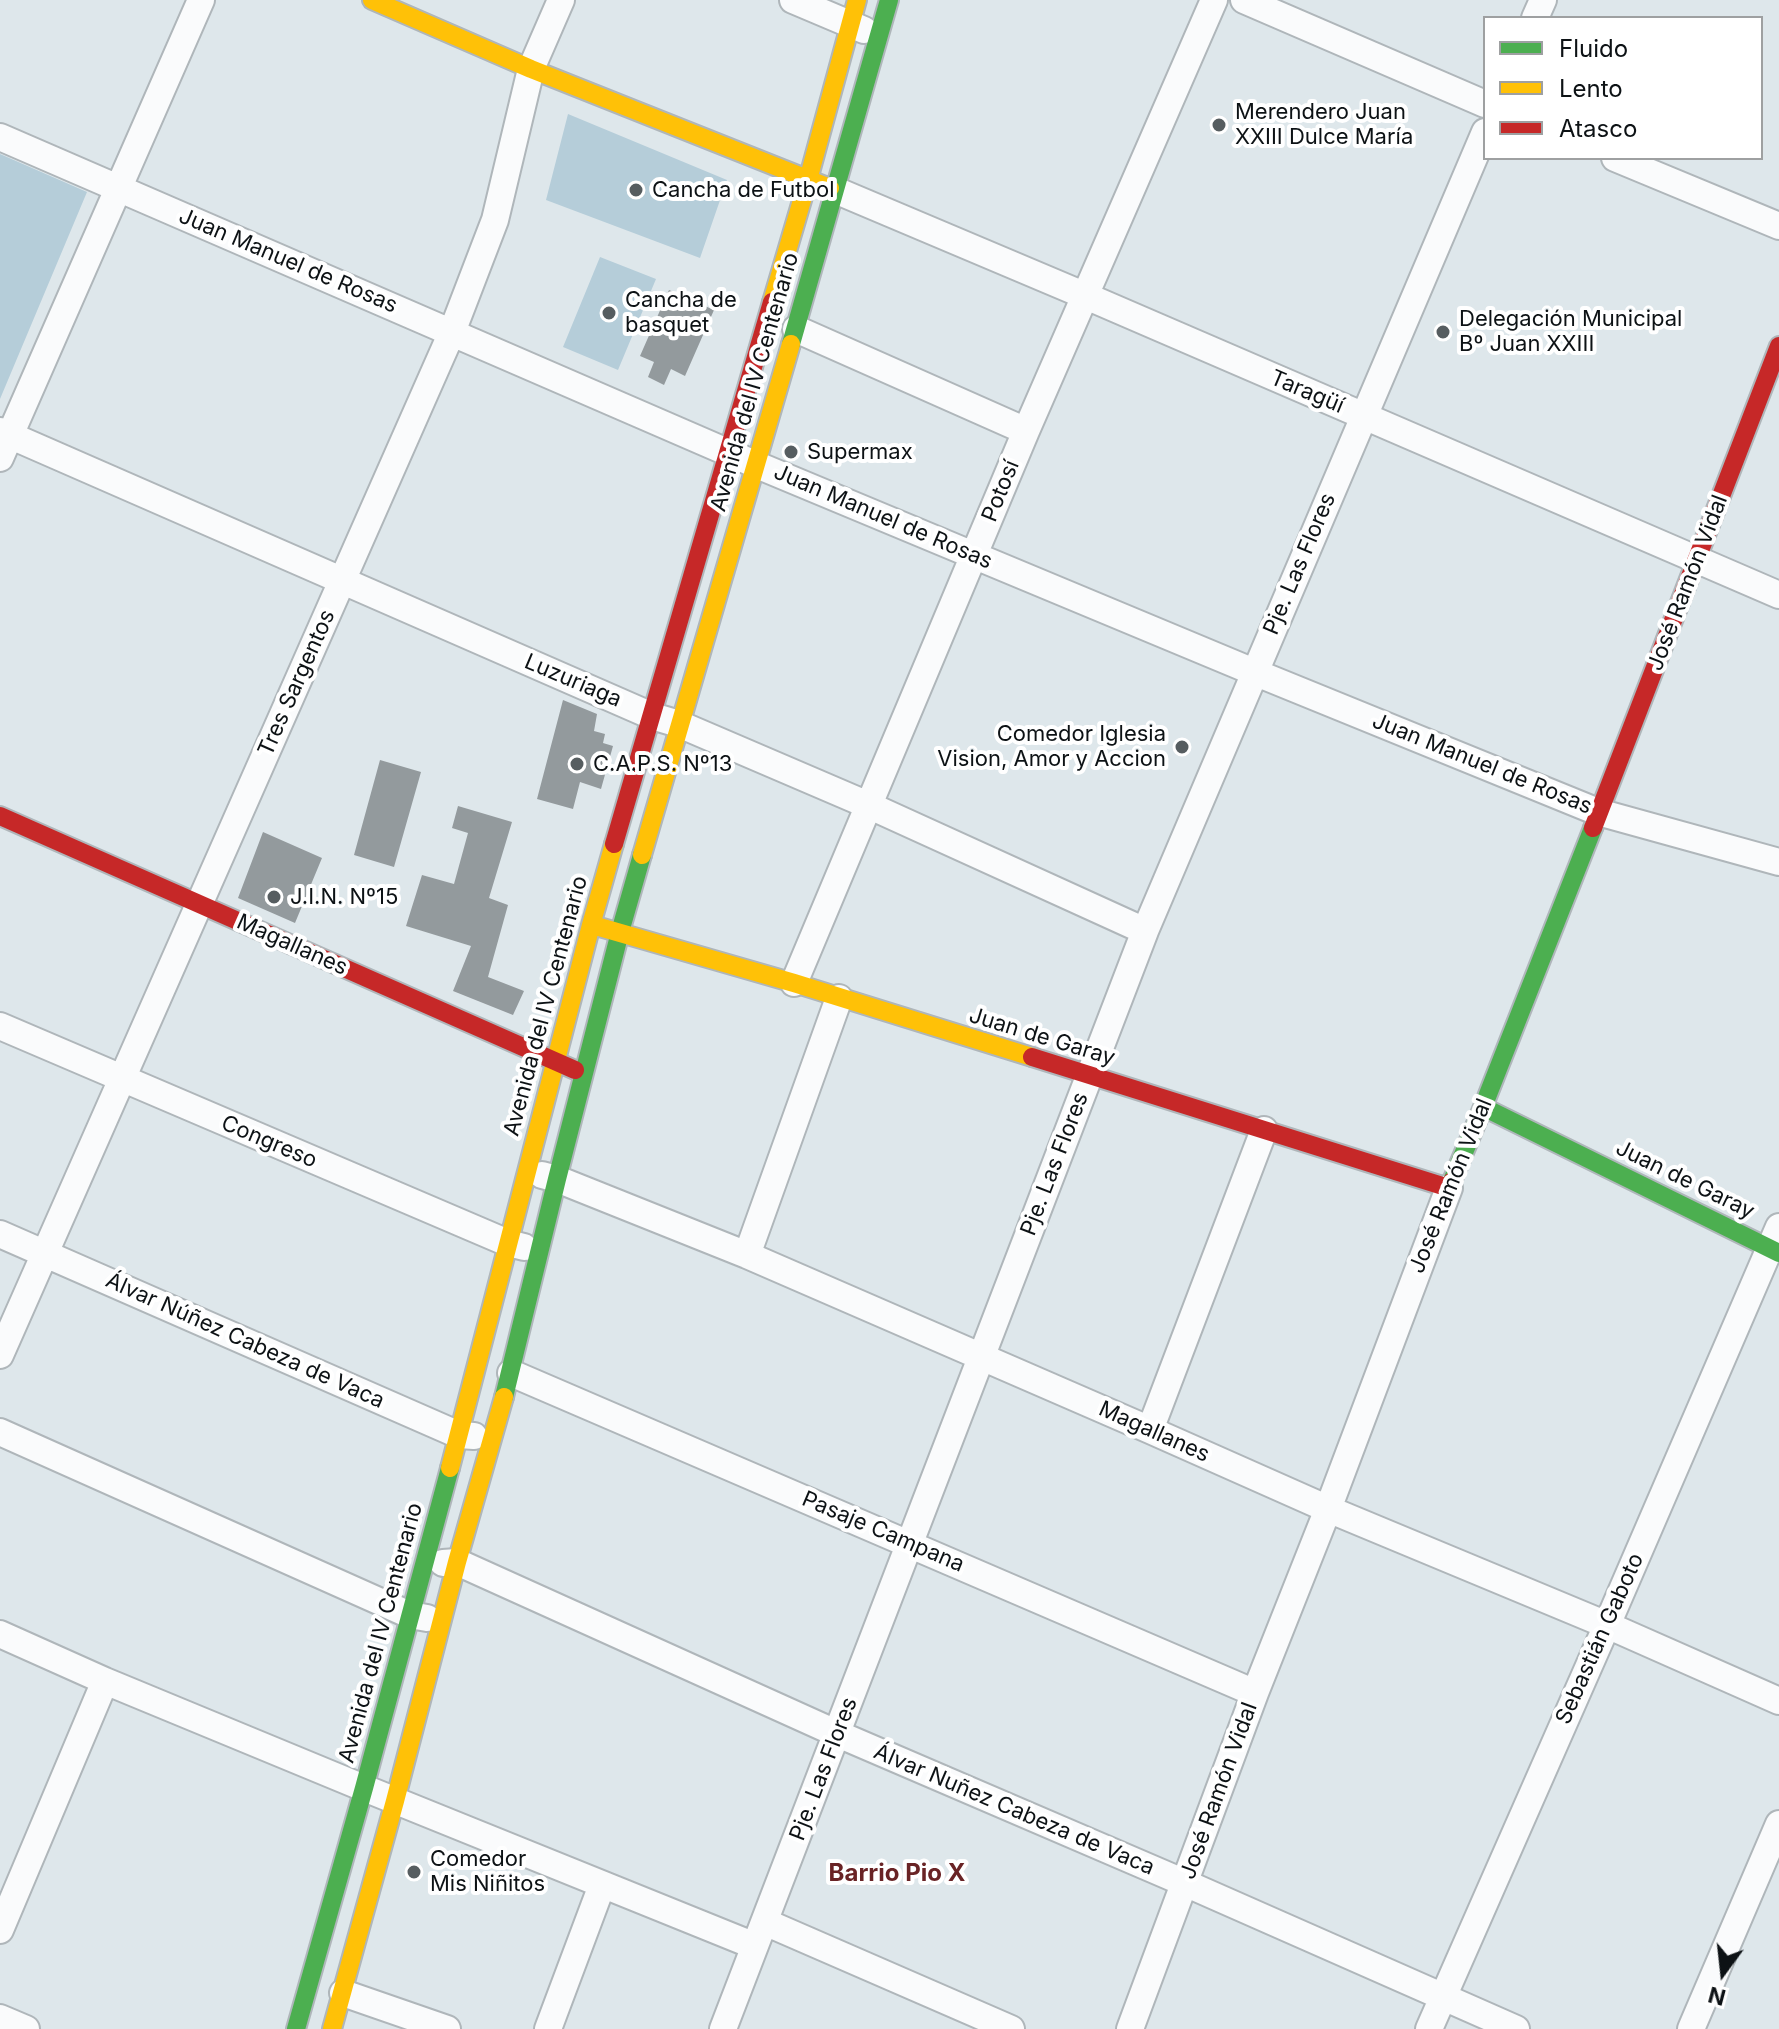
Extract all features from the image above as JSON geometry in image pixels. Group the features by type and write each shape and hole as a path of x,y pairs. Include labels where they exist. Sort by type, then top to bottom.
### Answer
{"main road":[{"path":"372,0 531,69 835,190"},
{"name":"Avenida del IV Centenario","path":"332,2029 511,1373 620,932 889,0"},
{"name":"Avenida del IV Centenario","path":"296,2029 459,1435 591,925 808,180 853,12"},
{"name":"José Ramón Vidal","path":"1449,1188 1779,346"},
{"name":"Magallanes","path":"0,816 583,1074"},
{"name":"Juan de Garay","path":"591,925 794,983 1449,1188"},
{"name":"Juan de Garay","path":"1483,1107 1776,1243"}],"street":[{"path":"3,442 120,188 201,0"},
{"name":"Tres Sargentos","path":"0,1355 452,332 495,220 531,69 561,0"},
{"path":"793,0 853,12 879,36"},
{"name":"Potosí","path":"794,983 1026,431 1214,0"},
{"path":"1244,0 1483,103"},
{"name":"Juan Manuel de Rosas","path":"0,137 757,465 1254,672 1598,812 1779,862"},
{"name":"Pje. Las Flores","path":"723,2029 1145,931 1483,137"},
{"path":"1620,160 1779,226"},
{"name":"Taragüí","path":"835,190 1779,595"},
{"path":"796,329 1026,431"},
{"name":"Luzuriaga","path":"3,442 342,582 652,716 679,724 868,805 1145,931"},
{"path":"747,1255 839,998"},
{"name":"Congreso","path":"0,1026 508,1243 540,1250"},
{"path":"1150,1430 1264,1130"},
{"name":"Magallanes","path":"526,1171 557,1179 747,1255 1328,1509 1607,1625 1779,1701"},
{"name":"José Ramón Vidal","path":"1130,2029 1449,1188"},
{"name":"Álvar Núñez Cabeza de Vaca","path":"0,1234 459,1435 493,1439"},
{"name":"Sebastián Gaboto","path":"1429,2029 1776,1243"},
{"name":"Pasaje Campana","path":"511,1373 1255,1693"},
{"path":"0,1432 410,1615 442,1621"},
{"name":"Álvar Nuñez Cabeza de Vaca","path":"423,1564 457,1562 838,1734 1516,2029"},
{"path":"0,1634 105,1681 602,1885 760,1934 1011,2029"},
{"path":"0,1930 105,1681"},
{"path":"1691,2029 1779,1824"},
{"path":"548,2029 602,1885"},
{"path":"343,1993 447,2029"},
{"path":"0,2018 26,2029"}],"shaded area":[{"name":"Cancha de Futbol","path":"568,114 727,180 700,258 546,200"},
{"path":"0,154 87,192 0,399"},
{"name":"Cancha de basquet","path":"600,257 656,279 618,370 563,347"}],"building":[{"path":"669,290 714,310 685,376 671,369 664,385 648,377 654,362 640,356"},
{"name":"C.A.P.S. Nº13","path":"563,700 597,714 594,731 605,734 603,743 613,746 601,789 580,782 573,809 537,799"},
{"path":"380,760 421,772 394,867 354,855"},
{"path":"458,806 512,822 489,898 508,905 488,977 524,991 513,1015 453,991 471,946 406,926 422,875 454,884 468,833 452,828"},
{"name":"J.I.N. Nº15","path":"263,832 322,858 295,923 238,898"}],"traffic: fast":[{"path":"791,344 889,0"},
{"path":"1452,1181 1593,828"},
{"path":"504,1397 557,1179 642,855"},
{"path":"1483,1107 1779,1253"},
{"path":"296,2029 450,1468"}],"traffic: slow":[{"path":"372,0 531,69 830,188"},
{"path":"772,302 857,0"},
{"path":"642,855 791,344"},
{"path":"450,1468 614,844"},
{"path":"596,926 1032,1057"},
{"path":"332,2029 504,1397"}],"traffic: jam":[{"path":"614,844 772,302"},
{"path":"1593,828 1779,346"},
{"path":"0,816 575,1070"},
{"path":"1032,1057 1449,1188 1452,1181"}],"place":[{"name":"Merendero Juan XXIII Dulce María","path":"1219,125"},
{"name":"Cancha de Futbol","path":"636,190"},
{"name":"Cancha de basquet","path":"609,313"},
{"name":"Delegación Municipal Bº Juan XXIII","path":"1443,332"},
{"name":"Supermax","path":"791,452"},
{"name":"Comedor Iglesia Vision, Amor y Accion","path":"1182,747"},
{"name":"C.A.P.S. Nº13","path":"577,764"},
{"name":"J.I.N. Nº15","path":"274,897"},
{"name":"Comedor Mis Niñitos","path":"414,1872"}],"district":[{"name":"Barrio Pio X","path":"897,1874"}]}
